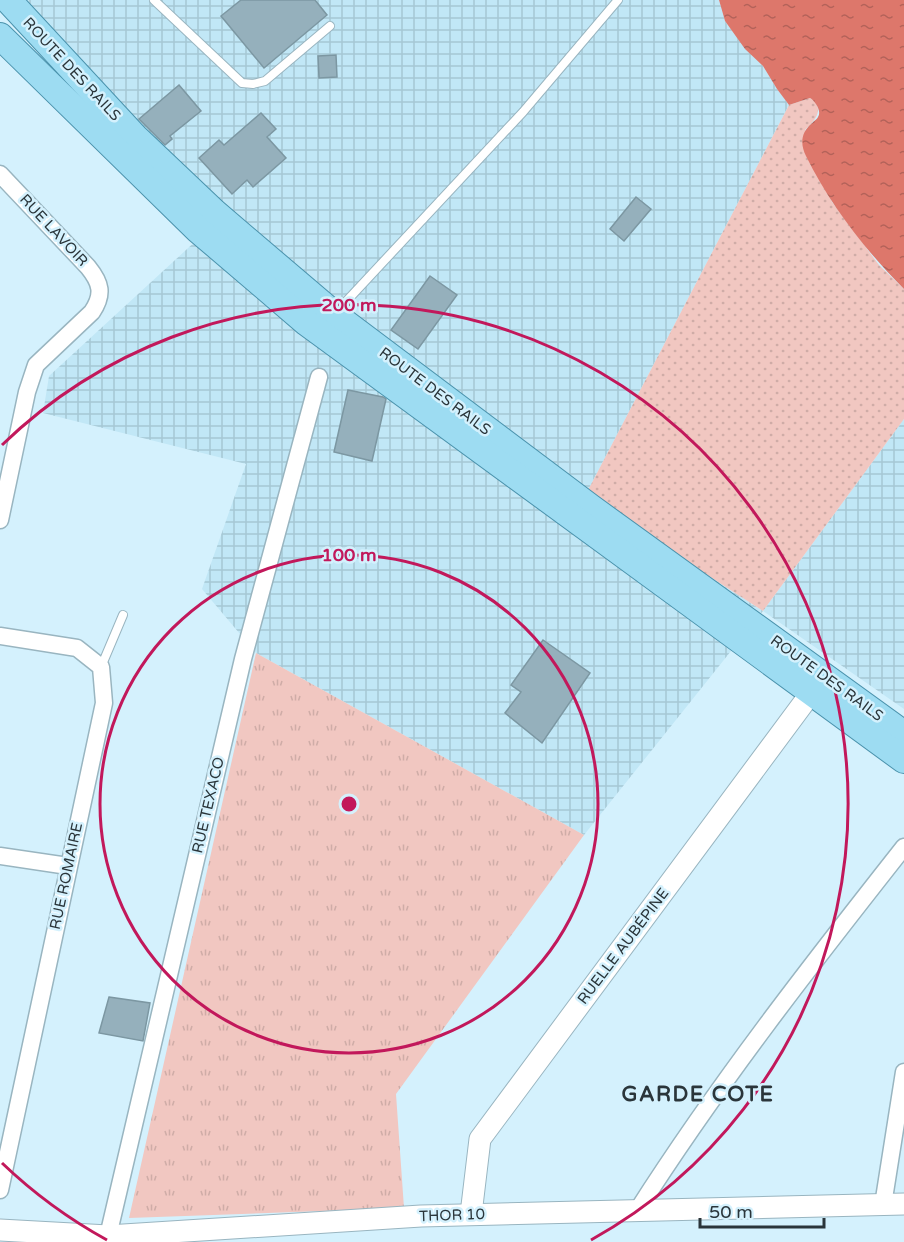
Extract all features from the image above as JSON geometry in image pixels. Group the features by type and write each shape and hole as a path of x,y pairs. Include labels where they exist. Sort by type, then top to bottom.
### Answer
{"main road":[{"name":"ROUTE DES RAILS","path":"8,0 136,138 214,212 336,316 590,507 904,734"},
{"name":"ROUTE DES RAILS","path":"0,36 197,229 308,323 904,760"}],"street":[{"name":"RUE LAVOIR","path":"0,174 88,267 96,277 102,291 92,312 36,365 27,392 0,520"},
{"name":"RUE TEXACO","path":"108,1236 243,659 319,377"},
{"path":"0,636 77,648 102,667"},
{"name":"RUE ROMAIRE","path":"0,1190 104,703 102,667"},
{"name":"RUELLE AUBÉPINE","path":"471,1214 480,1139 811,693"},
{"path":"637,1211 674,1154 810,966 904,847"},
{"path":"0,856 68,866"},
{"path":"894,1205 904,1072"},
{"name":"THOR 10","path":"0,1230 108,1236 471,1214 894,1205"}],"lane":[{"path":"154,0 242,83 253,84 264,81 330,26"},
{"path":"341,307 523,112 618,0"},
{"path":"102,667 123,615"}],"shaded area":[{"path":"8,0 719,0 725,21 745,48 763,66 789,105 585,496 763,611 584,835 256,653 202,589 246,464 43,413 49,376 224,215"},
{"path":"904,419 904,709 763,611"}],"green space":[{"path":"810,98 815,102 818,110 815,118 805,130 832,202 879,265 904,289 904,419 763,611 585,496 789,105"},
{"path":"256,653 584,835 396,1094 404,1208 129,1218"}],"water":[{"path":"719,0 904,0 904,289 850,227 826,192 806,156 802,139 805,131 819,115 816,104 810,98 789,105 763,66 745,49 725,21"}],"building":[{"path":"241,0 315,0 327,15 264,68 221,16"},
{"path":"336,55 337,77 319,78 318,56"},
{"path":"179,85 201,111 170,136 172,139 165,145 139,119"},
{"path":"261,113 276,129 267,137 286,158 253,187 247,180 232,194 199,158 219,140 224,145"},
{"path":"636,197 651,209 624,241 610,229"},
{"path":"430,276 457,295 418,349 391,330"},
{"path":"348,390 386,399 372,461 334,452"},
{"path":"543,640 590,673 542,743 505,713 521,692 511,685"},
{"path":"109,997 150,1003 143,1041 99,1033"}],"district":[{"name":"GARDE COTE","path":"698,1094"}]}
